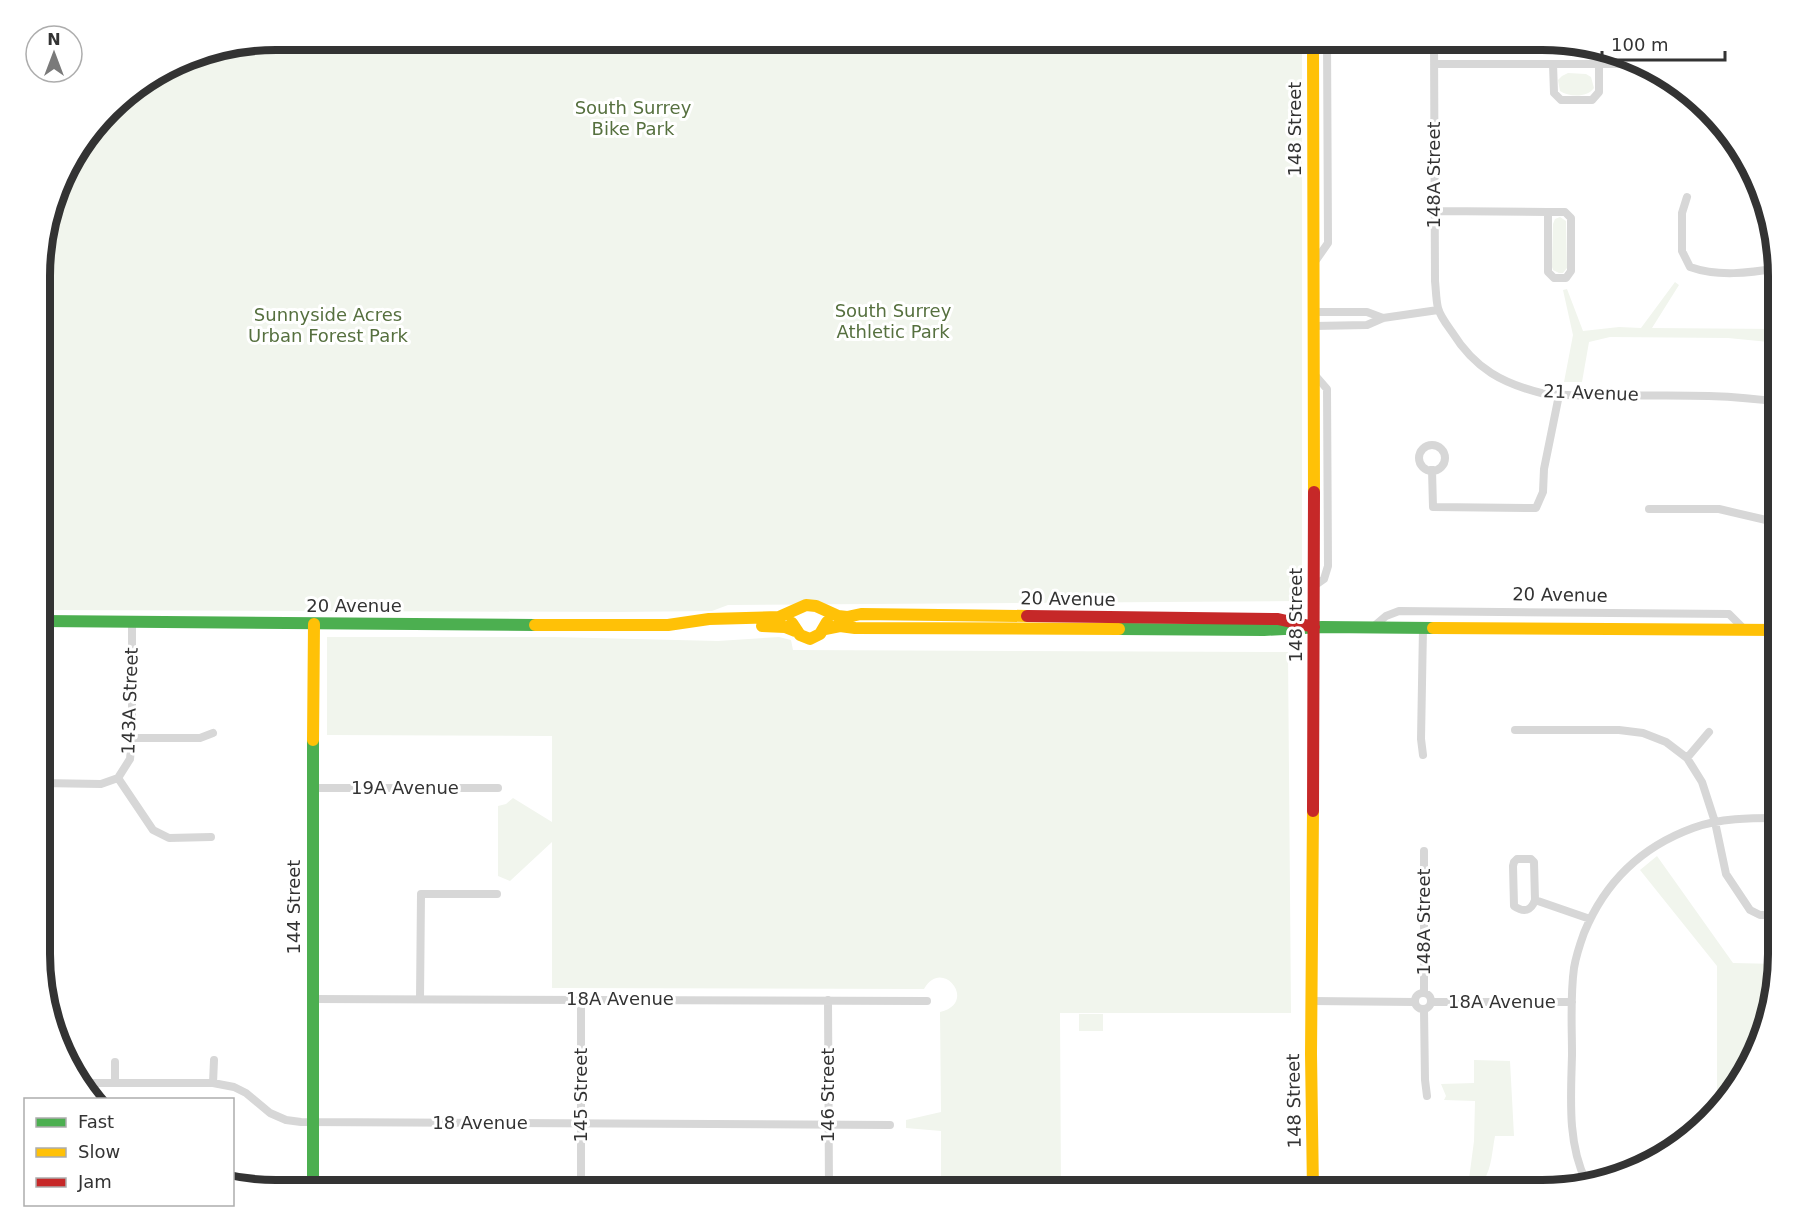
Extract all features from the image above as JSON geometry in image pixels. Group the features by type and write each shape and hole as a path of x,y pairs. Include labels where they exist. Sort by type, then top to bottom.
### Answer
{"street":[{"name":"148 Street","path":"1313,50 1313,1180"},
{"path":"1314,263 1328,243 1327,50"},
{"name":"148A Street","path":"1434,50 1435,281 1438,310"},
{"path":"1434,64 1622,64"},
{"path":"1553,64 1554,93 1561,100 1592,100 1599,92 1599,65"},
{"path":"1688,197 1682,213 1682,251 1690,267 1705,272 1740,273 1768,269"},
{"path":"1435,211 1565,212 1570,218 1571,271 1566,278 1554,278 1548,272 1548,212"},
{"path":"1314,326 1367,325 1383,318 1438,310"},
{"name":"21 Avenue","path":"1438,310 1463,350 1479,366 1522,388 1559,395 1750,397 1768,400"},
{"path":"1314,312 1367,312 1383,318"},
{"path":"1432,470 1433,507 1536,508 1543,492 1544,469 1559,395"},
{"path":"1649,508 1719,509 1768,520"},
{"path":"810,604 823,610 826,615 825,629 816,638 804,638 795,631 792,620 797,608 810,604"},
{"name":"20 Avenue","path":"668,625 678,622 779,617 797,608"},
{"name":"20 Avenue","path":"823,610 840,618 861,614 1278,619 1314,627"},
{"name":"20 Avenue","path":"1373,627 1386,616 1399,611 1729,614 1745,630"},
{"name":"20 Avenue","path":"50,621 668,625 679,628 779,626 795,631"},
{"name":"143A Street","path":"118,778 130,759 132,738 132,621"},
{"name":"144 Street","path":"313,1180 314,624"},
{"name":"20 Avenue","path":"825,629 840,626 855,628 1264,630 1314,627 1768,630"},
{"path":"1423,628 1421,739 1424,755"},
{"path":"1515,730 1619,730 1643,733 1666,742 1686,758 1702,782 1726,874 1750,910 1760,915 1768,915"},
{"path":"1686,758 1709,732"},
{"path":"132,738 200,738 213,733"},
{"path":"50,783 101,784 118,778 153,830 169,838 211,837"},
{"name":"19A Avenue","path":"312,788 498,788"},
{"path":"1584,1176 1572,1134 1572,1002 1574,966 1590,919 1602,896 1623,870 1664,842 1694,827 1714,822 1768,818"},
{"name":"148A Street","path":"1424,851 1424,993"},
{"path":"1517,859 1531,859 1534,862 1535,900 1532,907 1528,909 1522,910 1514,906 1513,866 1517,859"},
{"path":"420,999 421,894 497,894"},
{"path":"1535,900 1590,919"},
{"path":"1424,993 1429,995 1432,1002 1424,1010 1418,1008 1415,1002 1417,996 1424,993"},
{"name":"18A Avenue","path":"313,999 927,1001"},
{"name":"145 Street","path":"581,999 581,1180"},
{"name":"146 Street","path":"828,1000 829,1180"},
{"path":"1312,1001 1415,1002"},
{"name":"18A Avenue","path":"1432,1002 1572,1002"},
{"path":"1424,1010 1427,1096"},
{"path":"213,1083 214,1060"},
{"path":"115,1062 115,1083"},
{"name":"18 Avenue","path":"90,1083 213,1083 234,1087 246,1093 270,1113 286,1120 313,1122 890,1125"}],"green space":[{"path":"261,50 1302,50 1302,590 1298,601 728,605 712,611 50,610 51,246 57,217 73,176 96,138 116,116 138,96 189,67 217,57"},
{"path":"1568,73 1586,74 1591,77 1594,88 1587,94 1578,96 1560,91 1558,80"},
{"path":"1560,217 1566,221 1567,268 1563,273 1553,270 1552,267 1553,224 1555,219"},
{"path":"1675,282 1679,285 1652,328 1768,329 1768,342 1728,338 1610,337 1589,342 1582,382 1564,382 1573,335 1563,290 1567,289 1583,331 1619,327 1641,328"},
{"path":"327,637 553,637 718,641 779,637 791,640 793,650 1288,652 1291,1013 1060,1013 1061,1180 941,1180 941,1131 906,1128 906,1120 941,1112 940,1012 951,1007 956,1000 957,992 947,979 940,977 931,980 924,989 552,988 552,842 510,881 498,876 498,806 506,804 513,798 552,822 552,736 327,735"},
{"path":"1657,856 1733,963 1768,964 1767,984 1761,1013 1751,1041 1738,1067 1717,1098 1717,966 1640,870"},
{"path":"1079,1014 1103,1014 1103,1031 1079,1031"},
{"path":"1474,1060 1510,1061 1514,1136 1495,1136 1490,1164 1484,1180 1469,1179 1474,1141 1475,1101 1444,1100 1446,1096 1441,1084 1474,1083"}],"traffic: fast":[{"path":"50,621 535,625"},
{"path":"1119,629 1433,628"},
{"path":"313,740 313,1180"}],"traffic: slow":[{"path":"1313,50 1314,492"},
{"path":"535,625 668,625 709,619 779,617 806,605 816,606 838,616 847,617 861,614 1027,616"},
{"path":"792,623 800,635 810,639 820,634 827,622"},
{"path":"313,740 314,624"},
{"path":"762,626 785,627 795,631"},
{"path":"825,629 840,626 855,628 1119,629"},
{"path":"1433,628 1768,630"},
{"path":"1313,811 1311,1054 1313,1180"}],"traffic: jam":[{"path":"1313,811 1314,492"},
{"path":"1027,616 1278,619 1314,627"}],"park label":[{"name":"South Surrey Bike Park","path":"633,118"},
{"name":"South Surrey Athletic Park","path":"893,321"},
{"name":"Sunnyside Acres Urban Forest Park","path":"328,325"}]}
